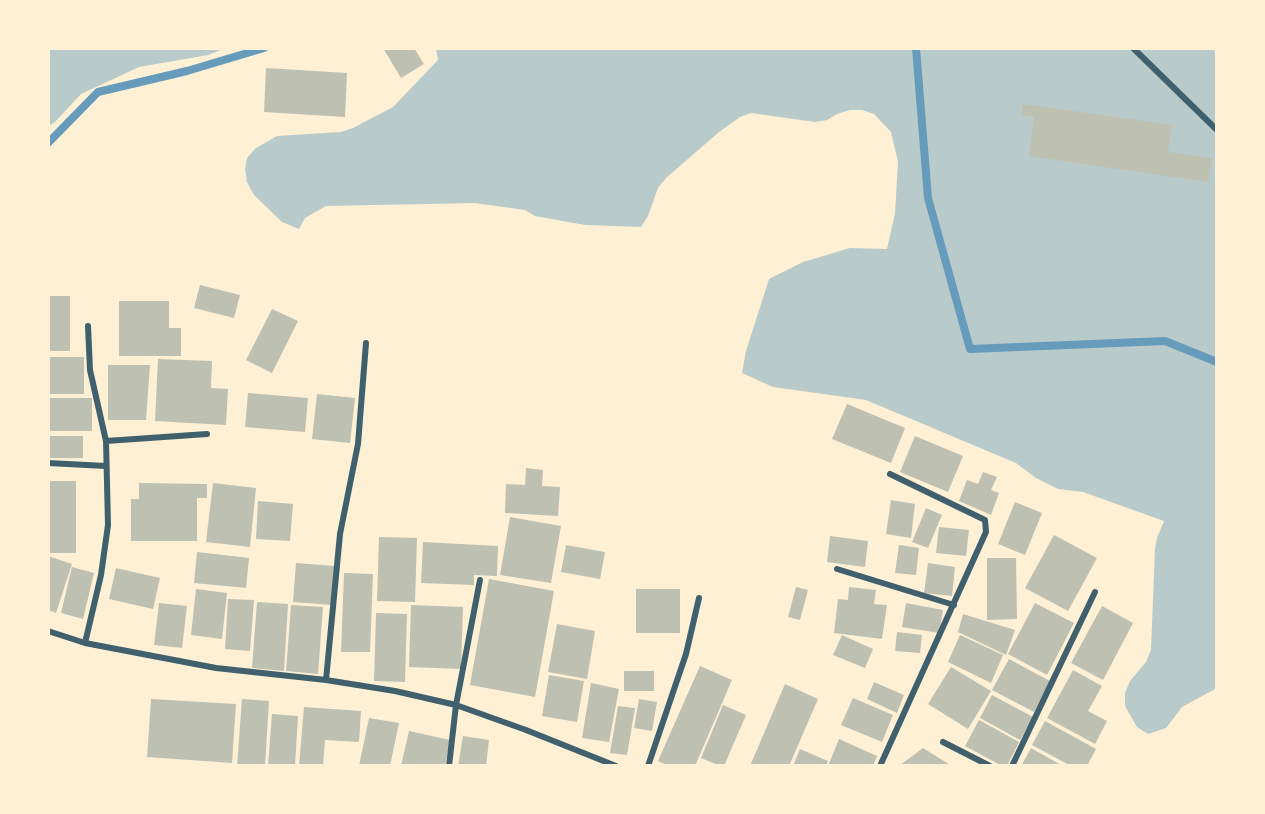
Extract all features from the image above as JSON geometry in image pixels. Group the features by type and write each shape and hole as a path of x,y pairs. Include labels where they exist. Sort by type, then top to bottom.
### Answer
{"street":[{"path":"1133,48 1217,130"},
{"path":"85,644 101,575 108,525 106,441 90,370 88,326"},
{"path":"326,680 340,534 358,444 366,343"},
{"path":"106,441 207,434"},
{"path":"48,463 106,466"},
{"path":"880,766 986,531 985,520 890,474"},
{"path":"837,569 954,605"},
{"path":"449,766 456,705 480,580"},
{"path":"1012,766 1095,592"},
{"path":"648,766 686,654 699,598"},
{"path":"48,631 85,644 216,668 326,680 395,691 456,705 616,766"},
{"path":"943,742 990,766"}],"shaded area":[{"path":"48,48 226,48 208,55 139,67 81,94 54,123 48,126"},
{"path":"436,48 1217,48 1217,688 1182,707 1166,728 1148,734 1137,727 1125,706 1125,693 1130,681 1146,662 1151,650 1155,549 1164,521 1083,492 1058,489 1036,478 1016,463 866,400 773,387 742,373 746,351 769,279 803,262 850,248 887,249 895,214 898,162 891,132 874,114 862,110 850,110 827,120 815,122 751,113 740,117 666,178 658,188 648,216 641,227 585,225 535,216 525,210 475,203 326,206 305,218 299,229 282,222 254,195 247,182 245,169 247,158 256,148 277,136 341,132 393,107 438,60"}],"building":[{"path":"383,48 414,48 424,64 401,78"},
{"path":"266,68 347,73 345,117 264,112"},
{"path":"1023,104 1172,125 1168,152 1212,158 1208,182 1029,156 1034,117 1021,115"},
{"path":"200,285 240,295 234,318 194,308"},
{"path":"48,296 70,296 70,351 48,351"},
{"path":"119,301 169,301 169,328 181,328 181,356 119,356"},
{"path":"272,309 298,321 272,373 246,360"},
{"path":"48,357 84,357 84,394 48,394"},
{"path":"158,359 212,361 211,388 228,389 226,425 155,421"},
{"path":"108,365 150,365 146,420 108,420"},
{"path":"248,393 308,398 305,432 245,427"},
{"path":"317,394 355,398 350,443 312,439"},
{"path":"48,398 92,398 92,431 48,431"},
{"path":"847,404 905,428 891,463 832,439"},
{"path":"49,436 83,436 83,458 49,458"},
{"path":"915,436 963,456 948,492 900,472"},
{"path":"526,468 543,470 542,486 560,487 558,516 505,513 506,484 525,485"},
{"path":"983,472 997,477 991,490 999,493 991,515 959,501 967,480 978,484"},
{"path":"48,481 76,481 76,553 48,553"},
{"path":"139,483 207,484 207,498 197,498 197,541 131,541 131,499 139,499"},
{"path":"213,483 256,488 250,547 206,542"},
{"path":"891,500 915,504 911,538 886,534"},
{"path":"258,501 293,504 290,541 256,539"},
{"path":"1015,502 1042,513 1025,555 998,544"},
{"path":"926,508 942,515 928,548 912,542"},
{"path":"510,517 561,526 551,583 500,575"},
{"path":"939,527 969,530 966,556 936,553"},
{"path":"1054,535 1097,558 1068,611 1025,588"},
{"path":"830,536 868,541 865,567 827,562"},
{"path":"379,537 417,538 415,602 377,601"},
{"path":"423,542 498,546 497,576 474,575 474,585 421,583"},
{"path":"566,545 605,552 600,579 561,572"},
{"path":"899,545 919,548 916,575 895,573"},
{"path":"197,552 249,558 246,588 194,583"},
{"path":"48,556 72,564 56,613 48,610"},
{"path":"987,558 1016,558 1017,619 987,620"},
{"path":"296,563 335,566 332,605 293,602"},
{"path":"928,563 955,567 952,596 924,593"},
{"path":"72,567 94,573 83,619 61,613"},
{"path":"116,568 160,578 153,609 109,599"},
{"path":"344,573 373,574 370,652 341,652"},
{"path":"489,579 554,591 535,697 470,685"},
{"path":"796,587 808,590 800,620 788,617"},
{"path":"849,587 876,590 874,604 887,605 882,639 834,633 838,599 848,600"},
{"path":"196,589 227,593 222,639 191,635"},
{"path":"636,589 680,589 680,633 636,633"},
{"path":"228,599 254,600 250,651 225,649"},
{"path":"257,602 288,604 284,671 252,668"},
{"path":"159,603 187,606 182,648 154,645"},
{"path":"906,603 943,610 939,633 902,627"},
{"path":"1035,603 1074,623 1047,675 1008,654"},
{"path":"291,605 323,607 318,674 286,671"},
{"path":"411,605 463,607 461,669 409,667"},
{"path":"1102,606 1133,623 1103,680 1071,663"},
{"path":"376,613 407,614 405,682 374,681"},
{"path":"963,614 1015,630 1006,655 958,632"},
{"path":"557,624 595,631 587,679 548,672"},
{"path":"897,632 922,635 920,653 895,651"},
{"path":"842,635 873,649 865,668 833,655"},
{"path":"960,635 1003,655 991,683 948,662"},
{"path":"1009,659 1050,681 1034,712 992,690"},
{"path":"700,666 732,680 695,766 670,766 658,761"},
{"path":"951,667 991,691 968,729 928,704"},
{"path":"1073,670 1102,686 1088,711 1107,721 1095,744 1047,718"},
{"path":"624,671 654,671 654,691 624,691"},
{"path":"549,675 584,681 577,722 542,716"},
{"path":"874,682 904,695 897,713 867,699"},
{"path":"591,683 619,689 609,742 582,738"},
{"path":"785,684 818,699 789,766 750,766"},
{"path":"992,695 1033,717 1020,740 980,718"},
{"path":"853,698 893,715 882,742 841,725"},
{"path":"151,699 236,704 232,763 147,757"},
{"path":"242,699 269,701 265,766 237,766"},
{"path":"639,699 657,702 652,731 634,728"},
{"path":"723,705 746,715 724,766 720,766 701,758"},
{"path":"618,706 635,708 627,755 610,753"},
{"path":"304,707 361,711 359,742 325,740 323,766 299,766"},
{"path":"272,714 298,716 295,766 268,766"},
{"path":"369,718 399,723 390,766 359,766"},
{"path":"979,720 1019,742 1007,766 1002,766 965,746"},
{"path":"1045,721 1096,749 1087,766 1071,766 1032,745"},
{"path":"409,731 450,740 445,766 401,766"},
{"path":"463,736 489,740 486,766 458,766"},
{"path":"839,739 877,756 873,766 828,766"},
{"path":"923,748 952,766 899,766"},
{"path":"1031,748 1063,766 1021,766"},
{"path":"800,749 828,761 826,766 793,766"}],"waterway":[{"path":"48,143 98,92 187,71 264,48"},
{"path":"916,48 928,198 970,349 1165,341 1217,362"}]}
